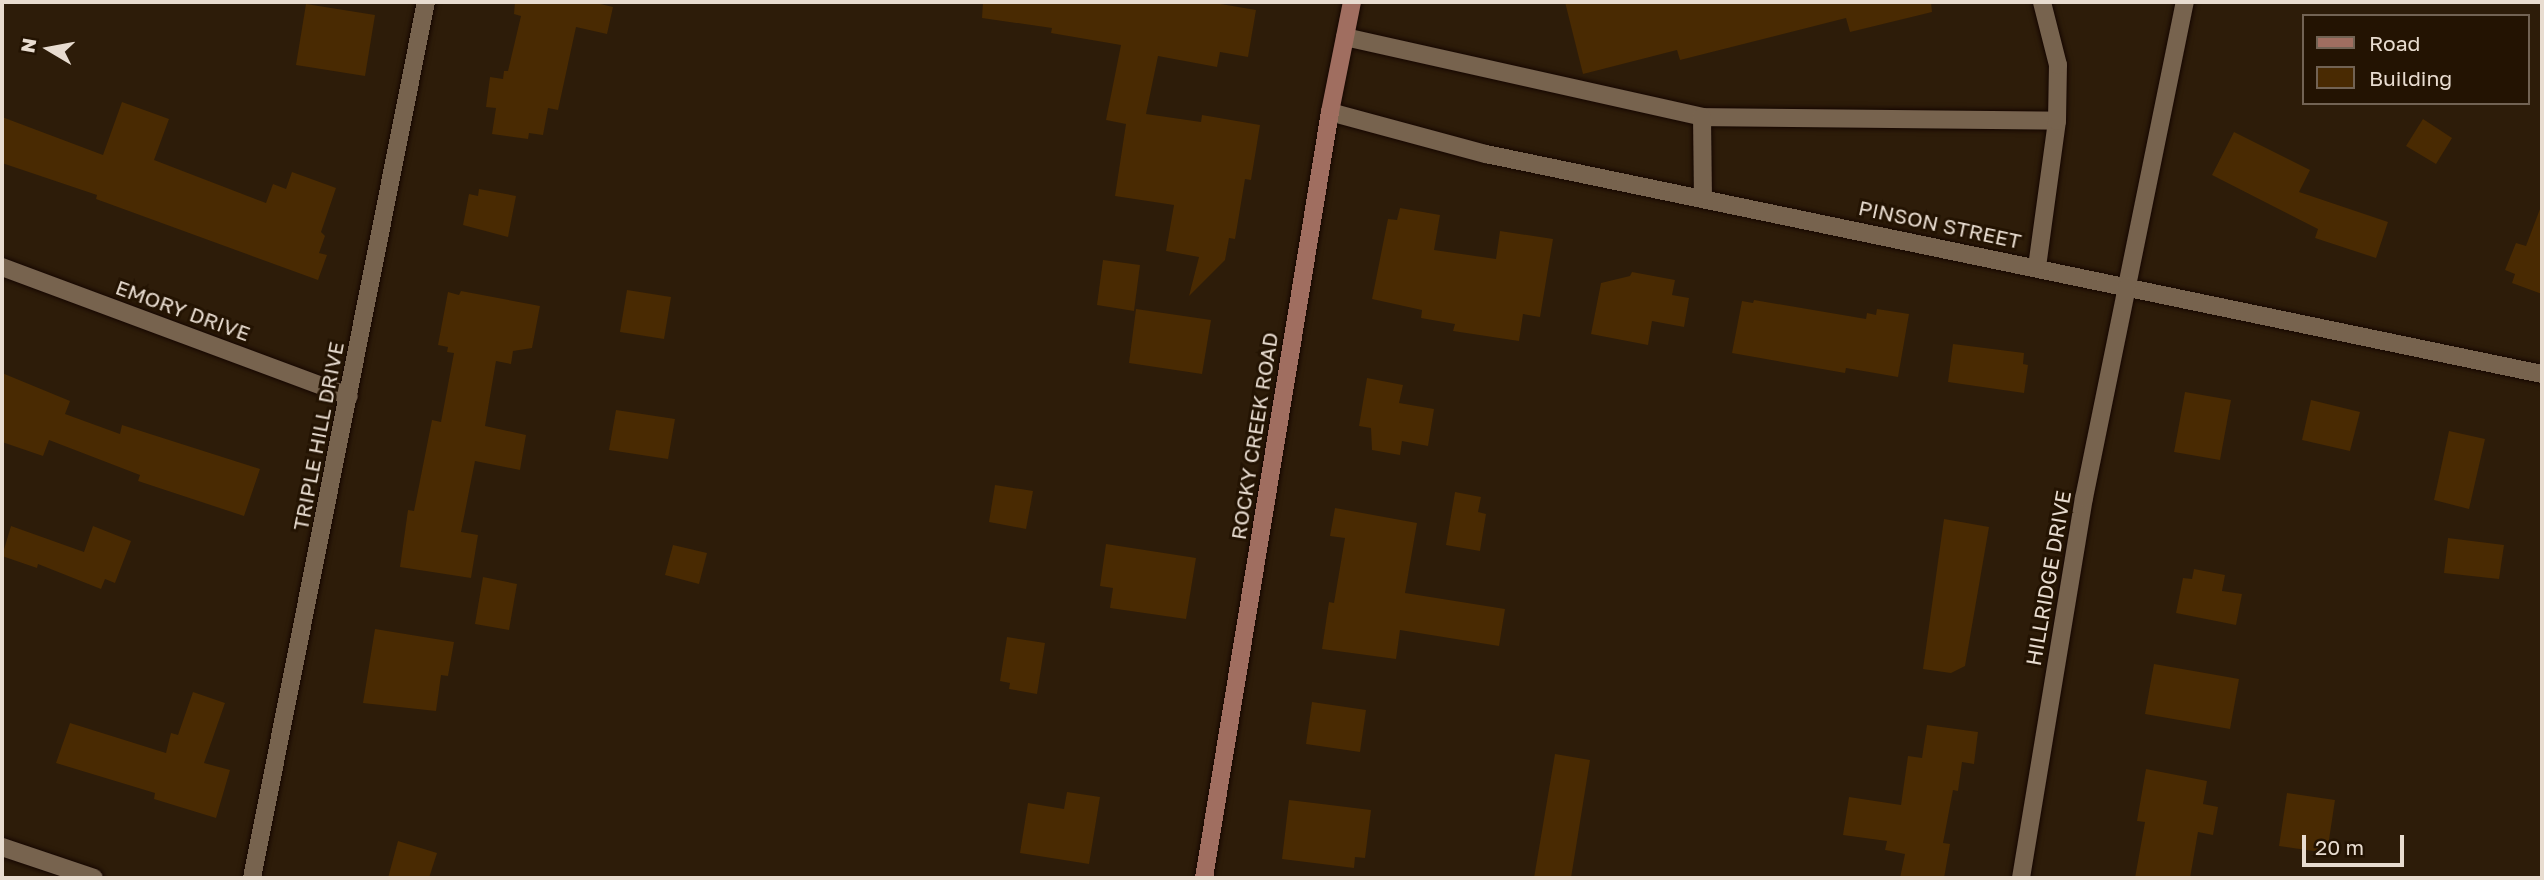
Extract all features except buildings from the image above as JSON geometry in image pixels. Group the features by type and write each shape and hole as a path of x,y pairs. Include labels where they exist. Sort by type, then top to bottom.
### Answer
{"street":[{"name":"TRIPLE HILL DRIVE","path":"252,878 426,2"},
{"name":"ROCKY CREEK ROAD","path":"1204,878 1330,112 1352,2"},
{"path":"2037,267 2057,121 2058,65 2042,2"},
{"name":"HILLRIDGE DRIVE","path":"2021,878 2084,498 2185,2"},
{"path":"1345,37 1702,117 2057,121"},
{"name":"PINSON STREET","path":"1330,112 1486,154 2542,373"},
{"path":"1702,117 1703,199"},
{"name":"EMORY DRIVE","path":"2,267 349,396"},
{"path":"2,847 94,878"}]}
